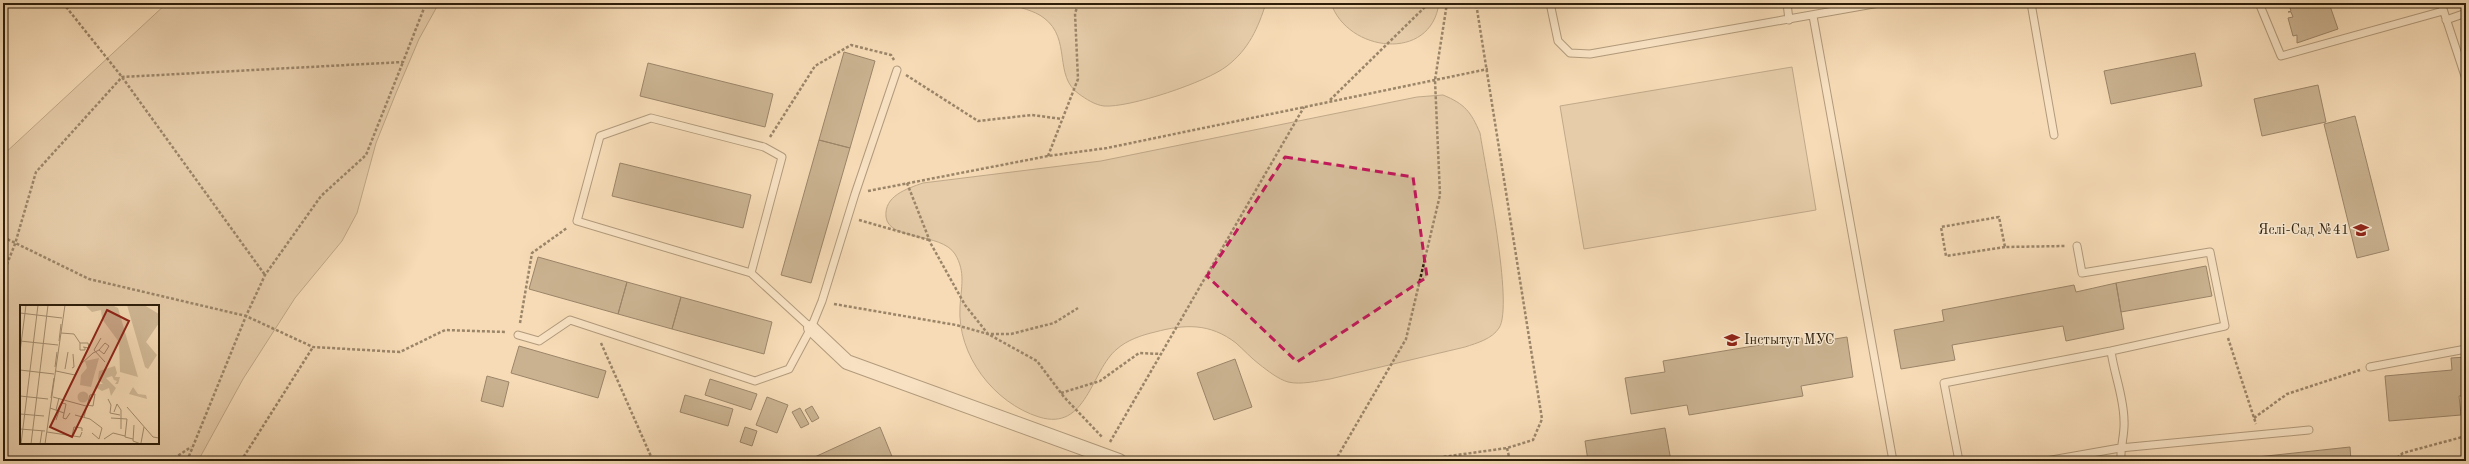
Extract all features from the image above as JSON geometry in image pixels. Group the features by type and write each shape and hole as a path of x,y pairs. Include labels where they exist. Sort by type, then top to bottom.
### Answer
{"street":[{"path":"812,328 847,362 1119,461"}],"lane":[{"path":"1550,3 1558,41 1570,53 1590,54 1813,16 1879,3"},
{"path":"1787,3 1789,20"},
{"path":"2031,3 2054,136"},
{"path":"2259,3 2280,56 2443,11"},
{"path":"2441,3 2466,79"},
{"path":"2446,20 2466,13"},
{"path":"1813,16 1893,461"},
{"path":"518,334 540,341 570,320 755,381 788,369 812,328 822,301 849,218 855,194 897,70"},
{"path":"751,273 782,157 764,147 651,118 600,136 577,221 751,273 812,328"},
{"path":"1959,461 1944,383 2111,351 2225,326 2210,252 2082,273 2078,246"},
{"path":"2370,367 2466,349"},
{"path":"2111,351 2114,375 2123,406 2124,423 2120,448 2121,461"},
{"path":"2046,461 2120,448 2309,430"}],"path":[{"path":"63,3 122,77 265,275"},
{"path":"187,461 191,447 211,407 246,316 265,275 321,196 366,155 426,3"},
{"path":"1048,156 1078,79 1076,13 1079,3"},
{"path":"1330,100 1429,3"},
{"path":"1335,461 1406,339 1440,194 1435,80 1447,3"},
{"path":"1414,461 1507,448 1533,440 1542,419 1488,69 1476,3"},
{"path":"3,274 16,244 36,172 122,77 403,62"},
{"path":"855,194 1048,156 1107,148 1304,107 1330,100 1488,69"},
{"path":"822,301 956,325 988,334 1037,361 1061,393 1109,444 1304,107"},
{"path":"907,183 930,240 965,305 988,334"},
{"path":"849,218 930,240"},
{"path":"2005,247 1999,218 1941,227 1946,256 2005,247 2078,246"},
{"path":"3,237 89,279 246,316 313,347 400,352 446,330 496,330 518,334 532,253 577,221"},
{"path":"988,334 1011,334 1054,323 1078,308"},
{"path":"2225,326 2258,435"},
{"path":"595,328 653,461"},
{"path":"242,461 313,347"},
{"path":"1061,393 1100,381 1139,353 1161,354"},
{"path":"2254,418 2287,394 2370,367"},
{"path":"2393,461 2402,453 2466,436"},
{"path":"170,461 191,447"},
{"path":"1507,448 1510,461"}],"highlighted area":[{"path":"1285,157 1413,177 1427,277 1297,362 1207,276"}],"shaded area":[{"path":"167,3 439,3 419,39 376,143 357,213 342,241 295,298 243,379 198,461 3,461 3,155"},
{"path":"1008,3 1266,3 1252,38 1235,59 1227,66 1203,79 1167,93 1131,103 1116,106 1104,106 1088,100 1071,86 1066,77 1058,36 1044,18 1031,11"},
{"path":"1331,3 1439,3 1433,22 1421,35 1406,42 1388,44 1370,40 1354,32 1340,20"},
{"path":"1792,67 1816,210 1584,249 1560,106"},
{"path":"1443,95 1462,105 1474,119 1480,133 1501,265 1503,315 1499,328 1488,338 1465,347 1330,379 1304,383 1288,382 1269,372 1236,343 1217,332 1197,327 1166,329 1135,338 1117,349 1108,359 1078,408 1068,416 1055,419 1039,417 1007,401 993,389 972,359 965,342 961,325 960,307 962,274 961,267 955,254 948,247 939,242 896,230 889,225 886,217 886,210 892,199 897,194 923,183 1101,161 1417,97"}],"building":[{"path":"2329,3 2338,29 2297,43 2297,35 2293,36 2288,18 2293,17 2291,12 2288,12 2291,11 2289,5 2286,4"},
{"path":"844,52 875,61 850,148 819,140"},
{"path":"2195,53 2202,86 2111,104 2104,71"},
{"path":"648,63 773,94 765,127 640,96"},
{"path":"2318,85 2326,122 2262,136 2254,99"},
{"path":"2355,116 2389,250 2357,258 2324,124"},
{"path":"819,140 850,148 811,283 781,275"},
{"path":"620,163 751,195 743,228 612,196"},
{"path":"538,257 627,282 618,314 529,289"},
{"path":"2206,266 2212,296 2121,312 2116,283"},
{"path":"627,282 681,297 672,329 618,314"},
{"path":"2116,283 2124,329 2066,341 2063,326 1952,345 1955,360 1901,369 1894,330 1944,321 1942,310 2074,285 2076,292"},
{"path":"681,297 772,322 764,354 672,329"},
{"path":"1847,337 1853,377 1801,386 1803,396 1689,415 1687,405 1631,414 1625,378 1665,372 1663,361 1802,338 1803,344"},
{"path":"519,346 606,371 598,398 511,373"},
{"path":"2466,357 2466,396 2459,396 2461,415 2389,421 2385,376 2452,370 2451,358"},
{"path":"1235,359 1252,407 1214,420 1197,373"},
{"path":"487,376 509,382 503,407 481,401"},
{"path":"710,379 757,394 751,410 705,395"},
{"path":"685,395 733,409 728,426 680,412"},
{"path":"767,397 788,405 777,433 756,425"},
{"path":"812,406 819,418 812,422 805,410"},
{"path":"800,408 809,424 801,428 792,412"},
{"path":"745,427 757,431 752,446 740,442"},
{"path":"880,427 893,459 888,461 806,461"},
{"path":"1665,428 1671,461 1588,461 1585,441"},
{"path":"2350,447 2351,461 2220,461"}],"place":[{"name":"Яслі-Сад №41","path":"2361,230"},
{"name":"Інстытут МУС","path":"1732,340"}]}
